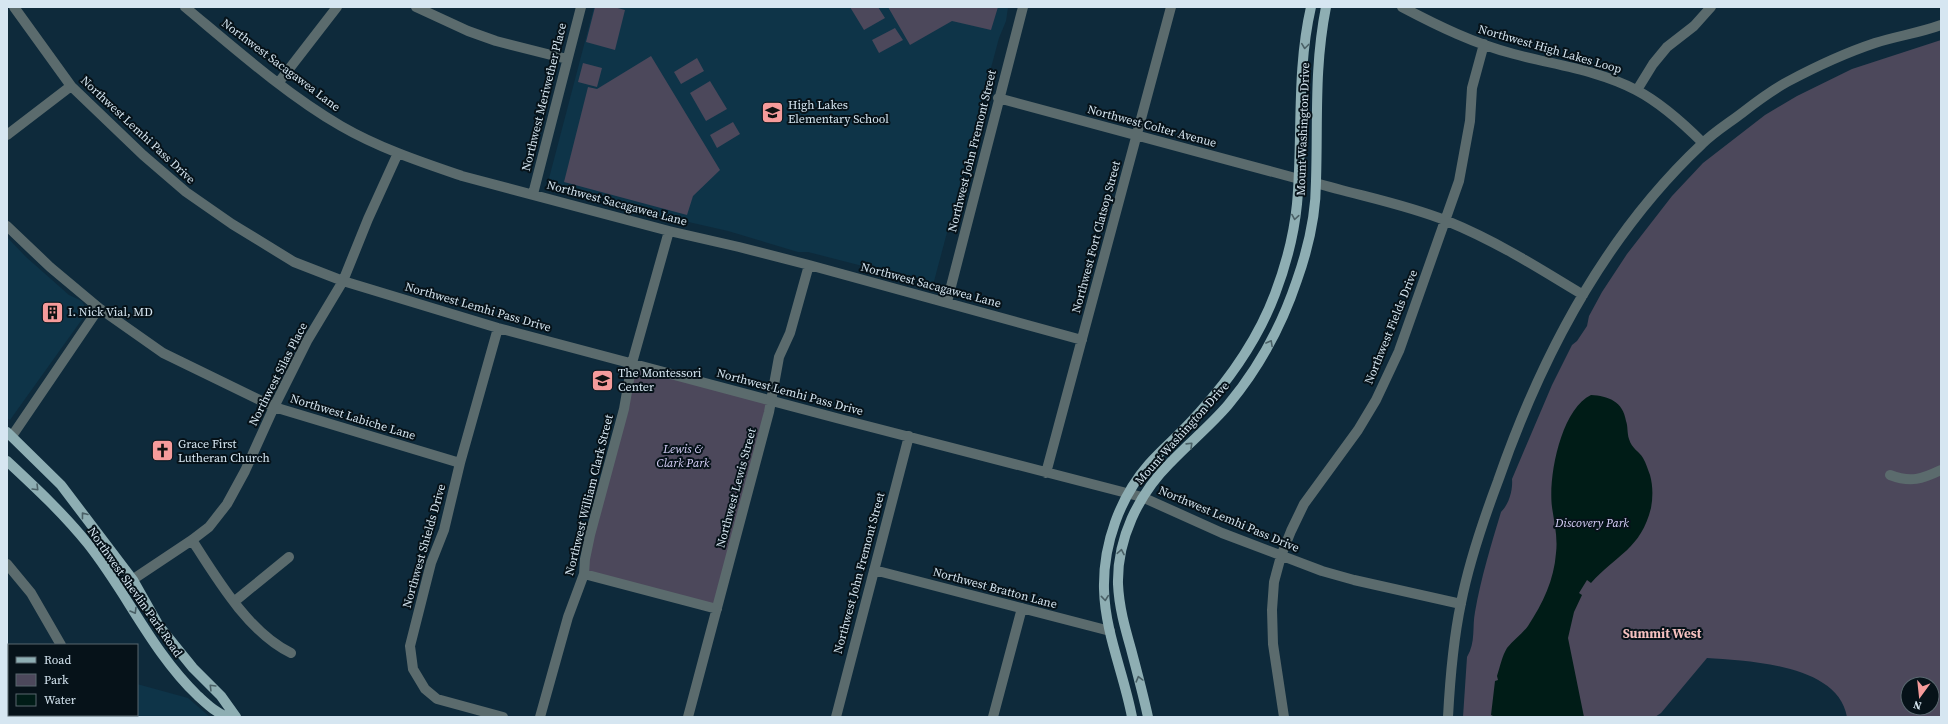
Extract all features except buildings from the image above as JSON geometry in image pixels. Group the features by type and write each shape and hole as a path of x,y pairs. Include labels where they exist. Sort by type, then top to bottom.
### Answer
{"main road":[{"name":"Mount Washington Drive","path":"1132,717 1110,631 1104,588 1105,566 1111,537 1127,494 1148,465 1184,430 1223,385 1260,329 1275,295 1292,234 1299,179 1300,90 1310,7"},
{"name":"Mount Washington Drive","path":"1148,717 1121,609 1118,584 1120,560 1125,535 1142,497 1169,463 1229,404 1249,377 1270,343 1287,309 1298,280 1312,220 1316,183 1317,74 1326,7"},
{"name":"Northwest Shevlin Park Road","path":"10,434 61,485 133,580 159,626 193,668 221,696 236,717"},
{"name":"Northwest Shevlin Park Road","path":"7,461 60,513 88,544 120,588 153,643 187,685 216,713 227,717"}],"street":[{"name":"Northwest Lemhi Pass Drive","path":"14,7 70,86 132,145 186,192 232,224 294,262 343,281 498,328 1142,497 1222,533 1281,556 1354,580 1461,604"},
{"name":"Northwest Sacagawea Lane","path":"185,7 312,108 342,127 398,153 462,176 669,232 739,247 809,265 1082,340"},
{"path":"279,82 337,7"},
{"path":"416,7 468,31 496,41 567,59"},
{"name":"Northwest Meriwether Place","path":"533,194 581,7"},
{"name":"Northwest John Fremont Street","path":"947,302 998,98 1023,7"},
{"name":"Northwest Fort Clatsop Street","path":"1046,473 1170,7"},
{"name":"Northwest High Lakes Loop","path":"1402,7 1434,24 1484,44 1519,56 1595,73 1637,90 1664,109 1703,143"},
{"path":"1637,90 1653,64 1667,47 1694,26 1711,7"},
{"path":"1448,717 1451,669 1461,604 1484,518 1509,448 1528,400 1557,340 1583,295 1640,211 1669,177 1703,143 1754,104 1786,82 1831,60 1876,43 1941,25"},
{"name":"Northwest Fields Drive","path":"1284,717 1273,644 1272,610 1274,582 1281,556 1304,504 1358,430 1382,387 1399,351 1446,221 1459,180 1466,148 1472,88 1484,44"},
{"path":"7,135 70,86"},
{"name":"Northwest Colter Avenue","path":"998,98 1068,118 1137,134 1299,179"},
{"name":"Northwest Silas Place","path":"120,588 209,527 227,504 245,471 274,407 307,341 343,281 368,219 398,153"},
{"path":"1316,183 1380,200 1446,221 1509,250 1583,295"},
{"name":"Northwest Labiche Lane","path":"7,226 50,268 99,308 164,353 274,407 460,463"},
{"name":"Northwest William Clark Street","path":"540,717 568,617 584,574 585,559 590,535 624,409 632,363 669,232"},
{"name":"Northwest Lewis Street","path":"688,717 772,401 779,357 790,333 809,265"},
{"path":"10,434 99,308"},
{"name":"Northwest Shields Drive","path":"498,328 460,463 444,530 429,570 410,646 410,657 413,669 424,689 437,699 503,717"},
{"name":"Northwest John Fremont Street","path":"836,717 908,436"},
{"path":"1890,475 1903,480 1920,479 1941,470"},
{"path":"192,540 214,575 235,601 273,643 291,653"},
{"path":"235,601 289,557"},
{"path":"7,564 31,593 60,644"},
{"name":"Northwest Bratton Lane","path":"874,570 1110,631"},
{"path":"584,574 717,609"},
{"path":"993,717 1022,608"}],"shaded area":[{"name":"High Lakes Elementary School","path":"594,7 1008,7 1006,21 999,38 933,285 895,278 882,271 808,252 798,252 728,231 662,216 651,217 638,211 547,186"},
{"path":"7,237 26,257 69,295 82,301 86,310 83,318 10,420 7,418"},
{"path":"7,648 8,716 138,716 138,684 188,698 210,717 7,717"}],"green space":[{"path":"595,7 614,7 625,10 615,50 586,42"},
{"path":"850,7 878,7 885,18 864,30"},
{"path":"888,7 998,7 991,30 952,21 910,45"},
{"path":"895,28 903,40 879,53 872,40"},
{"name":"Discovery Park","path":"1941,40 1941,717 1847,717 1840,699 1827,686 1810,676 1767,664 1707,658 1661,713 1655,717 1463,717 1467,657 1472,646 1477,599 1490,549 1501,512 1508,501 1511,492 1512,479 1552,385 1572,345 1577,341 1587,326 1589,316 1602,292 1627,254 1672,196 1703,163 1765,115 1797,96 1852,69"},
{"path":"651,56 720,170 693,196 687,215 564,182 588,87 597,89"},
{"path":"697,58 704,71 681,84 674,72"},
{"path":"583,63 602,68 597,87 578,82"},
{"path":"710,81 727,109 706,121 690,93"},
{"path":"733,122 740,134 717,148 710,135"},
{"name":"Lewis & Clark Park","path":"632,363 772,401 717,609 584,574"}],"water":[{"path":"1591,395 1609,398 1618,404 1622,409 1627,423 1630,442 1643,458 1652,483 1651,508 1647,522 1641,533 1627,550 1600,573 1591,583 1587,580 1579,593 1582,595 1574,612 1568,638 1584,717 1495,717 1491,715 1495,681 1498,680 1497,676 1504,654 1512,642 1528,626 1543,600 1553,573 1556,553 1556,530 1551,494 1552,479 1559,445 1564,429 1572,414 1581,403"}],"place":[{"name":"High Lakes Elementary School","path":"773,112"},
{"name":"I. Nick Vial, MD","path":"53,312"},
{"name":"The Montessori Center","path":"603,380"},
{"name":"Grace First Lutheran Church","path":"163,451"}],"district":[{"name":"Summit West","path":"1662,633"}]}
